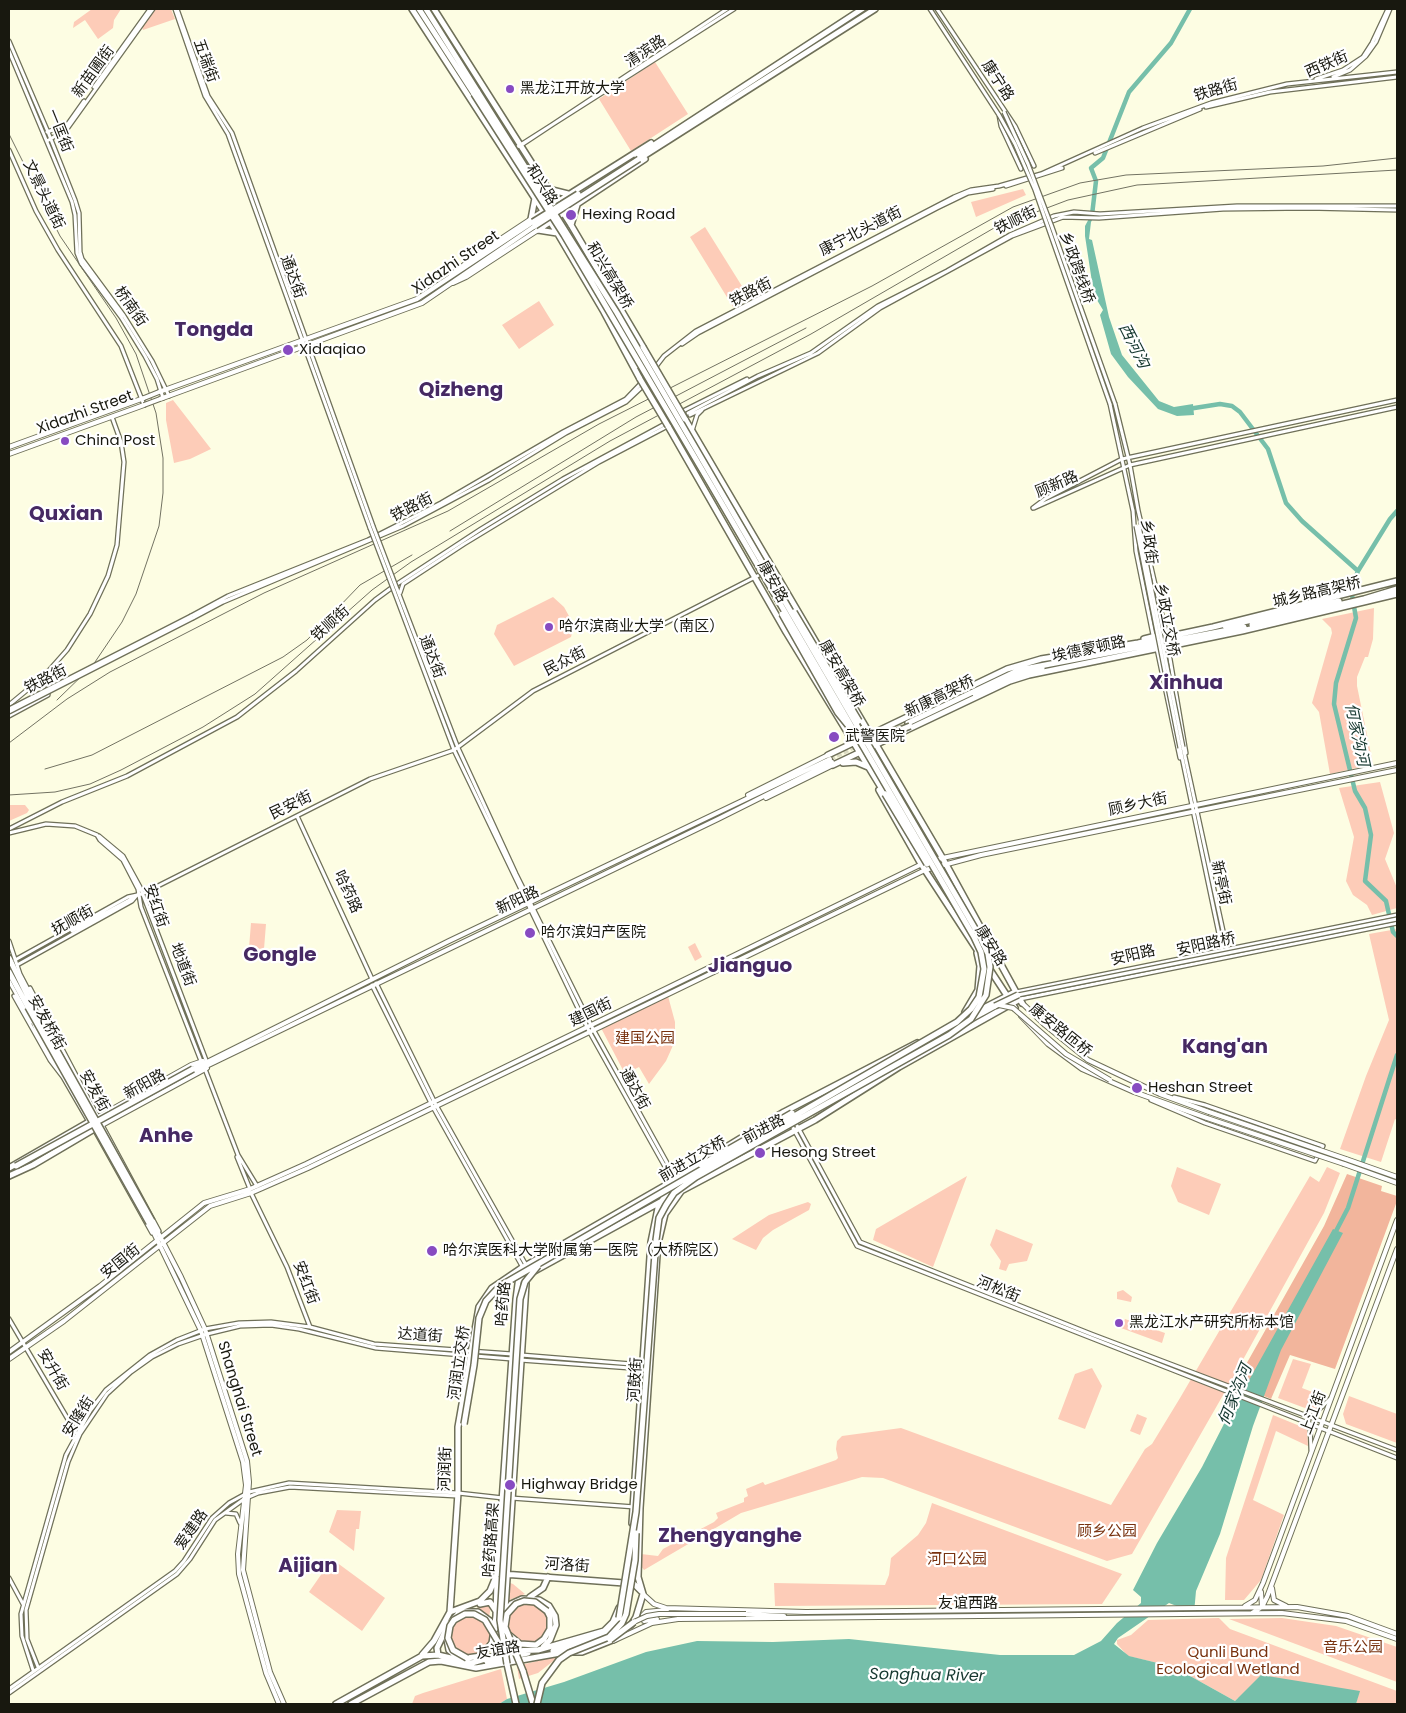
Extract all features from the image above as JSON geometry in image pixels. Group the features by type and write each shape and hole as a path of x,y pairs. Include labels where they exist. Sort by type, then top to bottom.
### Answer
{"highway":[{"name":"和兴路","path":"412,9 558,234 604,312 655,405"},
{"path":"419,9 476,93"},
{"path":"426,9 463,68 476,93"},
{"name":"和兴路","path":"434,9 556,203 572,225 643,347 666,399"},
{"name":"Xidazhi Street","path":"534,224 638,157 673,131 862,9"},
{"name":"Xidazhi Street","path":"638,157 678,135 875,9"},
{"path":"463,68 488,94"},
{"path":"456,75 476,93"},
{"name":"和兴高架桥","path":"476,93 608,309 666,399"},
{"name":"和兴高架桥","path":"476,93 567,230 666,399"},
{"path":"534,224 543,211 635,152 673,131"},
{"path":"534,224 550,222 678,135"},
{"path":"547,188 569,194"},
{"path":"534,224 535,198"},
{"path":"572,225 573,214 578,204"},
{"path":"534,224 558,234"},
{"path":"608,309 640,379"},
{"path":"643,347 660,387"},
{"name":"康安路","path":"666,399 681,412 943,860 1019,997"},
{"name":"康安高架桥","path":"666,399 941,882 974,936 983,961 982,988 971,1009"},
{"name":"康安路","path":"655,405 665,426 754,577 924,860 941,882"},
{"path":"757,559 802,623 859,721 869,734"},
{"name":"康安高架桥","path":"757,559 984,943 990,962 990,978 987,992 979,1009 971,1019"},
{"name":"新康高架桥","path":"757,559 789,629 843,721 853,731 868,737 891,735 1018,674 1157,647"},
{"name":"埃德蒙顿路","path":"832,760 860,753 1010,681 1157,647 1397,581"},
{"name":"城乡路高架桥","path":"1241,626 1364,599 1397,587"},
{"name":"埃德蒙顿路","path":"1014,667 908,722 1019,670 1157,647 1168,647 1346,608 1397,594"},
{"name":"埃德蒙顿路","path":"832,760 854,742 1014,667 1041,659 1138,643 1183,632 1241,626"},
{"path":"1214,630 1235,633"},
{"path":"1138,643 1153,635 1166,632 1183,632"},
{"path":"877,749 881,761 934,852 947,880"},
{"path":"832,760 856,762 869,768"},
{"name":"康安路","path":"869,768 881,794 921,864 1015,1008"},
{"path":"944,1027 966,1012 978,990 980,966 974,945"},
{"path":"14,961 17,975"},
{"name":"安发街","path":"14,961 17,975 30,1005"},
{"name":"安发街","path":"9,972 30,1005 150,1222"},
{"name":"前进路","path":"688,1172 700,1162 787,1112 944,1027 1006,996 1019,997"},
{"name":"前进路","path":"518,1280 796,1128 815,1120 899,1067 1019,997"},
{"name":"前进立交桥","path":"637,1509 656,1240 659,1218 674,1193 696,1177 897,1064 971,1019 995,1006 1019,997"},
{"path":"30,1005 48,1028"},
{"path":"30,1005 38,1033"},
{"name":"前进立交桥","path":"484,1306 491,1294 505,1282 809,1106 923,1043 957,1022 971,1009"},
{"path":"796,1128 882,1076 897,1064"},
{"name":"新阳路","path":"9,1175 17,1168 193,1070"},
{"name":"前进路","path":"498,1283 674,1179 780,1119 809,1106"},
{"path":"92,1117 98,1117 101,1119 102,1125 98,1130 94,1129 89,1122 92,1117"},
{"name":"新阳路","path":"9,1169 89,1122"},
{"name":"新阳路","path":"9,1175 28,1168 94,1129"},
{"name":"新阳路","path":"9,1169 17,1168"},
{"name":"河鼓街","path":"643,1594 638,1577 637,1509 646,1367 651,1242 655,1219 674,1179"},
{"name":"河鼓街","path":"646,1367 659,1237 665,1214 682,1190"},
{"path":"644,1210 650,1212 655,1219"},
{"name":"哈药路高架","path":"507,1664 500,1620 520,1298 529,1275 546,1259"},
{"name":"哈药路","path":"503,1615 526,1276 523,1267"},
{"name":"哈药路","path":"452,1608 480,1601 490,1591 497,1574 518,1280 523,1267"},
{"name":"河润街","path":"422,1656 434,1641 452,1608 460,1446 458,1427 479,1307 498,1283"},
{"name":"河润立交桥","path":"460,1446 474,1365 478,1325 484,1306"},
{"path":"537,1704 539,1689 546,1674 565,1655 609,1637 625,1618 636,1560 637,1509"},
{"path":"542,1656 603,1636 617,1624 624,1598 637,1509"},
{"name":"河鼓街","path":"623,1590 637,1509"},
{"path":"447,1626 446,1641 449,1650 469,1661 487,1652 492,1643 495,1630 497,1574"},
{"name":"河洛街","path":"497,1574 624,1583"},
{"path":"533,1704 523,1671 505,1627 505,1619 511,1608 520,1601 535,1602 547,1610 550,1623 547,1635 540,1642 530,1646 520,1644 511,1638 506,1631 503,1615 511,1604 517,1600 540,1593 548,1577"},
{"path":"624,1583 634,1584 643,1594"},
{"path":"623,1590 643,1594"},
{"name":"友谊路","path":"422,1656 436,1655 469,1661 511,1652 540,1649 593,1635 606,1629 616,1617 623,1590"},
{"path":"612,1641 634,1620 643,1594"},
{"path":"527,1598 544,1602 555,1616 553,1635 540,1649"},
{"path":"452,1608 466,1609 487,1601 494,1606 496,1614"},
{"path":"351,1704 429,1662 436,1655 437,1648 453,1617 469,1611 487,1617 495,1630"},
{"path":"469,1661 453,1650 448,1642 448,1634 451,1624 457,1618 465,1614 474,1614 485,1620 492,1630 507,1664 516,1704"},
{"path":"441,1662 434,1648 445,1620"},
{"path":"581,1648 610,1640 634,1622"},
{"name":"友谊西路","path":"542,1656 566,1652 582,1652 612,1641"},
{"path":"336,1704 422,1656"},
{"name":"友谊路","path":"429,1662 441,1662 476,1668 542,1656"}],"main road":[{"name":"新苗圃街","path":"44,134 67,125 152,9"},
{"name":"新苗圃街","path":"46,141 67,129 152,9"},
{"name":"五瑞街","path":"176,9 208,96 221,118"},
{"name":"清滨路","path":"520,146 727,9"},
{"name":"清滨路","path":"507,154 734,9"},
{"name":"康宁路","path":"930,9 999,115 1001,126 1021,169"},
{"name":"康宁路","path":"937,9 1015,126 1034,166"},
{"name":"西铁街","path":"1299,88 1328,80 1350,70 1366,56 1376,42 1389,9"},
{"name":"西铁街","path":"1302,82 1333,74 1357,62 1372,42 1389,9"},
{"name":"一匡街","path":"9,41 51,139 79,213 81,231"},
{"name":"一匡街","path":"9,52 72,202 76,232"},
{"path":"1328,80 1397,72"},
{"path":"1299,88 1397,77"},
{"name":"铁路街","path":"1116,142 1143,128 1206,105 1287,84 1328,80"},
{"name":"铁路街","path":"1116,142 1206,108 1270,92 1299,88"},
{"path":"1004,112 1028,164 1050,220 1112,404"},
{"name":"乡政跨线桥","path":"999,115 1015,144 1038,197 1112,404"},
{"name":"通达街","path":"221,118 232,133 372,527 456,749 590,1028 674,1179 682,1190"},
{"name":"康宁北头道街","path":"797,280 938,206 968,193 1043,176 1116,142"},
{"name":"文景头道街","path":"9,150 36,211 58,250 121,346 144,405"},
{"name":"铁顺街","path":"1100,216 1237,206 1397,206"},
{"name":"铁顺街","path":"689,414 818,349 878,306 1010,235 1054,216 1308,208 1397,210"},
{"path":"443,285 475,256 534,224"},
{"path":"443,285 466,277 534,224"},
{"name":"Xidazhi Street","path":"9,447 417,299 443,285 534,224"},
{"name":"桥南街","path":"81,231 80,252 82,259 124,316 152,361 162,391 162,399"},
{"name":"桥南街","path":"76,232 77,254 82,263 121,317 146,356 162,391 169,396"},
{"name":"铁路街","path":"9,712 223,602 403,526 489,480 566,433 626,402 664,360 690,337 797,280"},
{"name":"Xidazhi Street","path":"9,454 422,303 443,285"},
{"path":"681,412 758,378"},
{"path":"692,432 700,412 758,378"},
{"name":"顾新路","path":"1397,400 1122,459 1045,499 1033,508 1130,465 1397,407"},
{"name":"乡政街","path":"1112,404 1130,465 1138,510 1166,632"},
{"name":"乡政街","path":"1112,404 1122,459 1138,526"},
{"name":"铁路街","path":"9,705 48,673 82,628 105,585 114,557 124,462 121,442 112,417"},
{"path":"400,596 400,588 403,584 464,544 599,462 665,426"},
{"name":"铁顺街","path":"9,829 62,802 127,776 237,716 296,672 375,600 394,586 554,484 665,426"},
{"name":"乡政街","path":"1133,510 1136,551 1153,635"},
{"name":"乡政街","path":"1138,510 1138,526"},
{"name":"乡政立交桥","path":"1138,526 1182,748"},
{"name":"民众街","path":"456,749 533,691 772,568"},
{"name":"通达街","path":"396,590 400,596 456,749"},
{"path":"1157,647 1177,750 1196,812 1229,957"},
{"path":"1168,647 1193,804"},
{"path":"9,712 48,695 48,673"},
{"path":"1182,748 1187,764"},
{"path":"1182,748 1184,768"},
{"name":"民安街","path":"140,894 370,779 456,749"},
{"name":"新阳路","path":"193,1070 215,1062 529,903 832,760"},
{"name":"新阳路","path":"193,1070 212,1058 373,981 532,909 732,812 832,760"},
{"name":"顾乡大街","path":"943,860 1193,804 1397,763"},
{"name":"顾乡大街","path":"943,860 1196,812 1397,770"},
{"name":"新亭街","path":"1196,812 1224,958"},
{"name":"哈药路","path":"297,816 373,981 433,1104 523,1267"},
{"name":"地道街","path":"9,833 28,828 60,824 83,828 97,835 124,856 206,1060"},
{"name":"建国街","path":"250,1191 590,1028 921,864 943,860"},
{"name":"建国街","path":"590,1028 943,860"},
{"name":"抚顺街","path":"72,931 140,894"},
{"name":"抚顺街","path":"14,961 115,904 140,894"},
{"name":"安红街","path":"140,894 201,1061"},
{"name":"安阳路","path":"1019,997 1222,949 1375,919 1397,917"},
{"name":"安阳路桥","path":"1019,997 1397,917"},
{"name":"安阳路","path":"1019,997 1397,923"},
{"path":"9,941 14,961"},
{"name":"安发街","path":"14,961 48,1028 70,1065"},
{"name":"安发桥街","path":"9,981 63,1077"},
{"name":"安发街","path":"30,988 98,1117"},
{"name":"安发街","path":"14,996 50,1060 63,1077 89,1122"},
{"name":"康安路","path":"1019,997 1045,1025 1088,1060 1160,1094 1397,1177"},
{"name":"康安路匝桥","path":"995,1006 1001,1005 1013,1008 1066,1054 1124,1088"},
{"name":"康安路","path":"1015,1008 1036,1033 1067,1060 1096,1076 1315,1161 1323,1146 1206,1105 1160,1094"},
{"name":"新阳路","path":"98,1117 201,1061 212,1058"},
{"name":"新阳路","path":"102,1125 204,1070 215,1062"},
{"path":"204,1070 238,1155 248,1167 257,1186"},
{"name":"安红街","path":"204,1070 250,1191 287,1267 310,1330"},
{"name":"建国街","path":"250,1191 308,1168 433,1104"},
{"name":"河松街","path":"787,1112 860,1242 1132,1352"},
{"name":"康安路","path":"1206,1120 1397,1183"},
{"name":"安发街","path":"102,1125 152,1216 159,1237"},
{"name":"河松街","path":"796,1128 857,1246 1273,1406"},
{"name":"安发街","path":"94,1129 144,1220 159,1237"},
{"name":"安国街","path":"9,1352 100,1286 204,1202 250,1191"},
{"name":"安国街","path":"9,1359 26,1349 210,1206 250,1191"},
{"name":"上江街","path":"1243,1607 1255,1600 1264,1583 1397,1220"},
{"name":"安发街","path":"150,1222 162,1243 204,1333"},
{"name":"上江街","path":"1262,1607 1397,1249"},
{"name":"安升街","path":"9,1319 76,1433"},
{"name":"安隆街","path":"33,1670 22,1636 23,1604 57,1484 76,1433 106,1390 129,1369 177,1340 240,1326 271,1326 310,1330"},
{"name":"达道街","path":"310,1330 376,1348 646,1367"},
{"name":"安隆街","path":"38,1668 27,1639 26,1610 68,1462 80,1434 107,1394 131,1372 152,1357 204,1333"},
{"name":"Shanghai Street","path":"204,1333 247,1461 247,1495 242,1554 243,1574 270,1672 284,1704"},
{"path":"1310,1418 1332,1396"},
{"path":"1273,1406 1397,1450"},
{"path":"1273,1406 1329,1433 1397,1458"},
{"path":"1310,1423 1311,1454"},
{"name":"爱建路","path":"9,1689 33,1670 175,1571 184,1561 212,1518 223,1508 247,1495 289,1484 511,1498 637,1509"},
{"name":"爱建路","path":"9,1694 177,1574 190,1559 210,1527 222,1514 247,1495"},
{"name":"Shanghai Street","path":"247,1495 241,1527 239,1574 266,1673 279,1704"},
{"path":"222,1514 236,1514 241,1527"},
{"path":"9,1578 23,1604"},
{"path":"1264,1583 1260,1598 1262,1607 1271,1613"},
{"path":"1272,1584 1274,1600 1290,1607"},
{"name":"友谊西路","path":"643,1594 657,1606 806,1612 1290,1607 1348,1616 1397,1634"},
{"path":"1250,1614 1262,1607"},
{"path":"678,1619 647,1621 642,1617 646,1612 679,1608"},
{"name":"友谊西路","path":"612,1641 652,1623 678,1619 1271,1613 1304,1614 1346,1621 1397,1639"},
{"path":"634,1622 647,1616 659,1614 746,1614 809,1617"}],"green space":[{"path":"92,9 121,9 114,20 113,28 98,39 85,20 73,28 74,22"},
{"path":"156,9 171,9 175,19 143,30 142,27"},
{"path":"655,62 688,114 631,151 599,99"},
{"path":"1023,189 1026,195 976,217 971,202"},
{"path":"705,227 750,299 733,307 690,237"},
{"path":"539,301 554,325 519,349 502,325"},
{"path":"173,400 211,449 190,459 174,463 166,420 166,403"},
{"path":"553,597 564,607 574,625 571,637 514,666 494,634 497,625"},
{"path":"1374,608 1373,639 1368,657 1365,657 1357,677 1357,686 1373,764 1330,774 1319,712 1312,703 1332,633 1331,628 1322,619"},
{"path":"1380,782 1394,833 1385,859 1397,888 1397,908 1372,915 1367,905 1353,895 1346,881 1354,837 1339,788"},
{"path":"9,805 25,805 29,810 27,813 9,821"},
{"path":"251,923 266,924 264,949 249,948"},
{"path":"1397,929 1397,1120 1395,1119 1381,1162 1340,1149 1366,1076 1389,1020 1369,934"},
{"path":"695,943 702,957 695,961 688,947"},
{"name":"建国公园","path":"668,996 675,1022 675,1041 666,1061 649,1084 639,1067 625,1074 600,1026"},
{"path":"1177,1167 1221,1184 1209,1215 1178,1202 1171,1186"},
{"name":"顾乡公园","path":"1327,1167 1340,1173 1324,1213 1234,1376 1132,1554 1107,1561 883,1478 862,1477 741,1513 644,1570 640,1565 641,1554 658,1556 663,1549 714,1522 718,1518 716,1513 744,1502 744,1498 748,1496 746,1489 763,1482 765,1485 836,1460 838,1458 837,1441 842,1436 901,1428 1111,1505 1145,1449 1152,1444 1180,1398 1310,1176 1319,1182"},
{"path":"967,1176 933,1267 873,1240 876,1229"},
{"path":"808,1202 811,1204 809,1210 773,1230 763,1238 756,1250 732,1239 769,1215"},
{"path":"996,1229 1033,1244 1027,1261 1009,1264 1006,1271 999,1269 1001,1261 990,1245"},
{"path":"1123,1290 1132,1297 1131,1302 1117,1299 1117,1292"},
{"path":"1125,1319 1165,1333 1162,1343 1121,1328"},
{"path":"1293,1359 1311,1364 1302,1388 1323,1396 1321,1405 1313,1411 1278,1398"},
{"path":"1092,1368 1102,1386 1085,1429 1058,1419 1075,1374"},
{"path":"1349,1396 1397,1414 1397,1443 1346,1424 1343,1414"},
{"path":"1137,1414 1147,1418 1140,1435 1130,1431"},
{"path":"1273,1415 1307,1429 1308,1446 1276,1431 1253,1500 1284,1515 1261,1580 1244,1600 1225,1600 1226,1558"},
{"name":"河口公园","path":"932,1503 1122,1574 1102,1604 775,1606 774,1583 885,1585 889,1575 891,1558 918,1535 926,1523"},
{"path":"337,1510 361,1511 359,1529 356,1529 354,1551 329,1532"},
{"path":"332,1559 385,1598 362,1631 309,1592"},
{"path":"510,1583 513,1584 525,1594 509,1600"},
{"path":"532,1603 539,1606 545,1612 548,1623 547,1631 539,1640 532,1643 524,1643 517,1640 509,1631 508,1619 511,1612 520,1604"},
{"path":"484,1604 491,1606 489,1617 473,1610"},
{"path":"466,1616 474,1616 481,1619 487,1625 490,1636 487,1647 481,1653 474,1656 466,1656 459,1653 453,1647 450,1640 450,1632 453,1625 459,1619"},
{"name":"Qunli Bund Ecological Wetland","path":"1219,1618 1230,1629 1397,1691 1397,1704 1356,1704 1359,1691 1238,1698 1235,1701 1174,1667 1128,1656 1117,1644 1117,1640 1131,1635 1148,1620"},
{"name":"音乐公园","path":"1282,1618 1336,1626 1397,1647 1397,1682 1229,1619"},
{"path":"561,1655 538,1673 519,1679 517,1666"},
{"path":"501,1669 507,1699 499,1704 412,1704 415,1696"}],"shaded area":[{"path":"1347,1174 1382,1186 1381,1191 1397,1196 1397,1201 1335,1369 1290,1355 1271,1399 1235,1384 1324,1226"}],"water":[{"path":"1097,211 1091,222 1089,239 1092,240 1109,317 1122,355 1159,401 1174,407 1193,404 1194,415 1177,416 1158,409 1128,377 1111,354 1100,315 1103,310 1097,300 1092,282 1085,236 1085,226 1092,213"},
{"name":"Songhua River","path":"1333,1229 1343,1233 1281,1350 1253,1426 1220,1534 1196,1591 1194,1613 1169,1603 1118,1638 1114,1644 1129,1656 1174,1667 1235,1701 1261,1675 1360,1691 1356,1704 499,1704 507,1699 564,1682 646,1652 697,1641 773,1642 849,1639 1000,1655 1074,1655 1101,1641 1117,1623 1141,1603 1141,1597 1133,1590 1157,1543 1202,1467 1229,1414 1238,1406 1238,1400"}],"waterway":[{"name":"西河沟","path":"1092,215 1096,181 1091,168 1103,158 1129,92 1171,43 1190,9"},
{"name":"西河沟","path":"1188,409 1220,404 1232,406 1240,412 1268,449 1286,503 1302,521 1358,571"},
{"name":"何家沟河","path":"1397,511 1390,519 1358,571 1351,589 1356,618 1336,683 1334,704 1355,791 1365,808 1371,835 1365,881 1386,901 1393,932 1397,936"},
{"name":"何家沟河","path":"1334,1235 1348,1208 1397,1055"}],"tunnel":[{"path":"830,759 907,720"},
{"path":"9,967 72,931"}],"railway":[{"path":"9,134 60,236 116,318 136,354 156,413 163,458 163,493 159,526 136,594 122,622 93,665 57,700"},
{"path":"9,743 67,699 110,672 264,593 448,511 599,424 872,286 1013,207 1080,183 1126,175 1323,166 1397,158"},
{"path":"9,795 55,792 90,784 203,727 255,694 372,590 411,562 610,441 811,334 994,228 1068,200 1137,185 1397,170"},
{"path":"450,531 636,417 806,328"},
{"path":"45,769 92,755 283,657 307,640 360,585 412,555"}],"place":[{"name":"黑龙江开放大学","path":"510,89"},
{"name":"Hexing Road","path":"571,215"},
{"name":"Xidaqiao","path":"288,350"},
{"name":"China Post","path":"65,441"},
{"name":"哈尔滨商业大学（南区）","path":"549,627"},
{"name":"武警医院","path":"834,737"},
{"name":"哈尔滨妇产医院","path":"530,933"},
{"name":"Heshan Street","path":"1137,1088"},
{"name":"Hesong Street","path":"760,1153"},
{"name":"哈尔滨医科大学附属第一医院（大桥院区）","path":"432,1251"},
{"name":"黑龙江水产研究所标本馆","path":"1119,1323"},
{"name":"Highway Bridge","path":"510,1485"}],"district":[{"name":"Tongda","path":"214,331"},
{"name":"Qizheng","path":"461,391"},
{"name":"Quxian","path":"66,515"},
{"name":"Xinhua","path":"1186,684"},
{"name":"Gongle","path":"280,956"},
{"name":"Jianguo","path":"750,967"},
{"name":"Kang'an","path":"1225,1048"},
{"name":"Anhe","path":"166,1137"},
{"name":"Zhengyanghe","path":"730,1537"},
{"name":"Aijian","path":"308,1567"}]}
